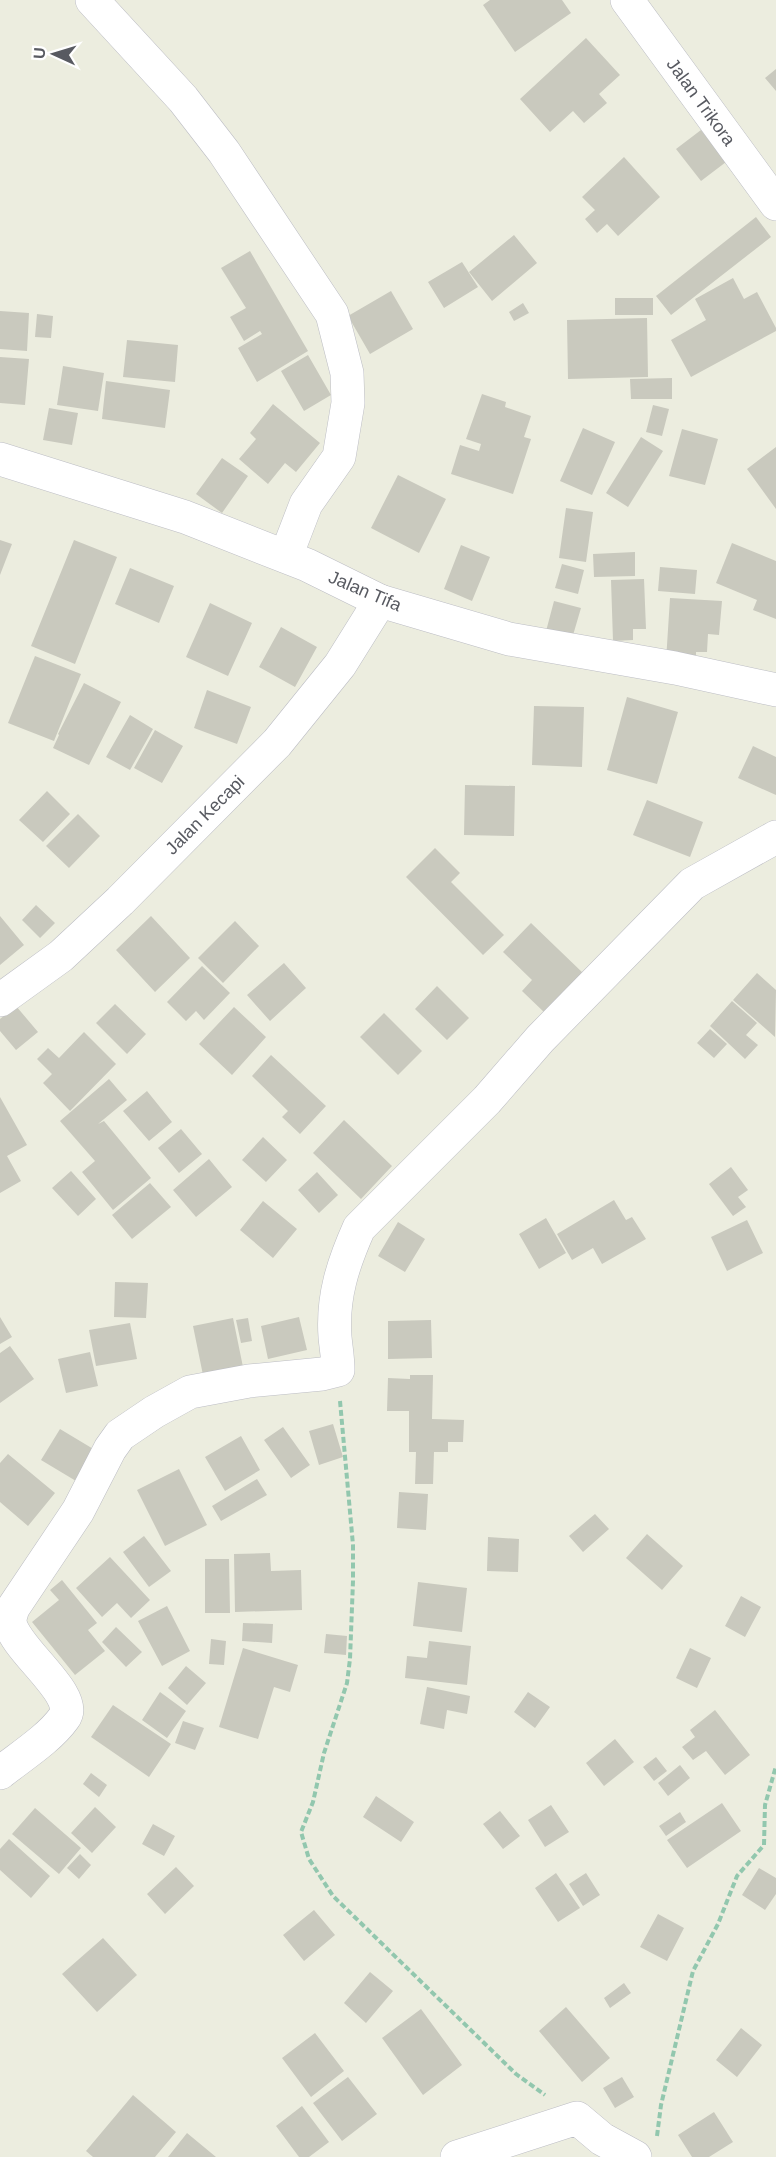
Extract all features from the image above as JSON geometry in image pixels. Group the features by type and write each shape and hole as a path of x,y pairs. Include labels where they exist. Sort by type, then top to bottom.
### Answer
{"street":[{"path":"93,0 175,90 224,152 332,314 347,374 348,403 339,457 306,504 286,556"},
{"name":"Jalan Trikora","path":"627,0 776,204"},
{"name":"Jalan Tifa","path":"0,459 185,517 286,556 380,601 508,639 675,668 776,690"},
{"name":"Jalan Kecapi","path":"0,1000 61,956 120,901 277,743 340,665 380,601"},
{"path":"0,1773 65,1717 67,1708 58,1689 15,1635 9,1619 13,1608 78,1511 110,1449 120,1435 154,1412 190,1392 249,1381 322,1374 338,1370 335,1337 336,1290 347,1254 359,1228 487,1100 540,1039 692,884 776,837"},
{"path":"457,2157 577,2118 602,2139 645,2152"}],"path":[{"path":"338,1370 353,1545 350,1659 347,1683 324,1753 313,1802 301,1832 309,1860 333,1896 516,2074 577,2118"},
{"path":"645,2152 661,2105 693,1971 718,1924 737,1876 764,1845 765,1805 776,1766"}],"building":[{"path":"490,0 562,0 571,13 515,52 483,5"},
{"path":"586,38 620,75 599,94 607,103 584,123 573,111 550,132 520,99"},
{"path":"776,69 776,91 765,78"},
{"path":"701,130 726,162 701,181 676,149"},
{"path":"624,157 660,197 618,236 607,224 597,233 585,219 595,210 582,197"},
{"path":"756,217 771,237 671,315 656,296"},
{"path":"514,235 537,263 492,301 469,272"},
{"path":"250,251 308,351 257,382 238,348 262,334 260,331 244,341 230,317 246,308 221,268"},
{"path":"462,262 478,287 444,308 428,282"},
{"path":"733,278 744,299 757,292 776,331 691,377 671,340 706,320 695,299"},
{"path":"391,291 413,329 370,354 348,316"},
{"path":"615,298 653,298 653,315 615,315"},
{"path":"523,303 529,313 514,321 509,312"},
{"path":"0,311 29,313 27,351 0,349"},
{"path":"37,314 53,316 51,338 35,337"},
{"path":"647,318 648,377 568,379 567,320"},
{"path":"127,340 178,345 175,382 123,377"},
{"path":"308,355 331,395 304,411 281,371"},
{"path":"0,357 29,359 25,405 0,403"},
{"path":"63,366 104,373 98,411 57,405"},
{"path":"672,378 672,399 631,399 630,379"},
{"path":"106,381 170,390 165,428 102,419"},
{"path":"482,394 506,402 505,407 531,416 524,437 531,439 513,494 451,474 460,445 479,451 481,444 466,439"},
{"path":"273,404 320,443 296,472 285,463 268,484 239,459 256,439 250,433"},
{"path":"653,405 669,409 662,436 646,432"},
{"path":"49,408 78,413 72,445 43,440"},
{"path":"583,428 615,442 592,495 560,481"},
{"path":"682,429 718,439 705,485 669,476"},
{"path":"641,437 663,451 628,507 606,493"},
{"path":"776,447 776,509 747,469"},
{"path":"222,458 248,476 222,513 196,494"},
{"path":"398,475 446,499 419,553 371,528"},
{"path":"566,508 593,512 586,562 559,558"},
{"path":"0,540 12,544 0,575"},
{"path":"74,540 117,557 75,664 31,646"},
{"path":"732,543 776,561 776,619 753,610 757,600 716,583"},
{"path":"461,545 490,557 472,601 444,589"},
{"path":"635,552 635,576 594,577 593,554"},
{"path":"562,564 584,570 578,594 555,588"},
{"path":"660,567 697,570 695,594 658,591"},
{"path":"130,568 174,586 159,623 115,604"},
{"path":"644,579 646,629 633,629 633,640 613,641 611,580"},
{"path":"670,598 722,601 719,635 708,634 707,652 696,652 696,662 666,661"},
{"path":"554,601 581,608 571,642 545,635"},
{"path":"210,603 252,623 228,676 186,657"},
{"path":"281,627 317,647 295,687 259,667"},
{"path":"35,656 81,674 54,741 8,723"},
{"path":"84,683 121,702 89,765 53,748"},
{"path":"207,690 251,707 237,744 194,728"},
{"path":"627,697 678,712 657,784 607,770"},
{"path":"534,706 584,707 582,767 532,765"},
{"path":"130,715 153,729 130,770 106,757"},
{"path":"155,730 183,746 162,783 134,768"},
{"path":"753,746 776,757 776,795 738,778"},
{"path":"465,785 515,786 514,836 464,835"},
{"path":"47,791 70,814 43,842 19,820"},
{"path":"647,800 703,822 690,857 633,835"},
{"path":"78,814 100,836 69,868 46,846"},
{"path":"435,848 460,873 451,882 504,935 483,955 406,877"},
{"path":"36,905 55,923 40,938 22,920"},
{"path":"0,916 24,945 0,965"},
{"path":"151,916 190,958 155,992 116,950"},
{"path":"235,921 259,946 223,983 198,958"},
{"path":"531,923 584,974 546,1014 522,991 532,980 503,952"},
{"path":"284,963 306,988 270,1021 247,995"},
{"path":"202,966 230,993 204,1020 196,1011 186,1021 167,1002"},
{"path":"757,973 776,990 775,1037 733,1000"},
{"path":"437,986 469,1018 447,1040 415,1009"},
{"path":"732,1001 757,1023 746,1035 758,1045 745,1059 710,1026"},
{"path":"115,1004 146,1034 127,1054 96,1023"},
{"path":"16,1006 38,1032 16,1050 0,1031 0,1019"},
{"path":"234,1007 266,1037 232,1075 199,1044"},
{"path":"384,1013 422,1051 398,1075 360,1037"},
{"path":"710,1029 727,1044 714,1058 697,1043"},
{"path":"84,1032 116,1064 70,1111 43,1083 52,1074 37,1059 48,1048 59,1058"},
{"path":"271,1055 326,1106 300,1134 282,1117 288,1111 252,1076"},
{"path":"109,1079 127,1100 98,1124 104,1121 151,1178 113,1210 82,1172 95,1161 60,1121"},
{"path":"147,1091 172,1122 149,1141 123,1111"},
{"path":"0,1097 27,1145 7,1156 21,1181 0,1193"},
{"path":"344,1120 392,1166 361,1199 313,1153"},
{"path":"181,1129 202,1154 179,1173 158,1148"},
{"path":"263,1137 287,1160 266,1182 242,1160"},
{"path":"209,1159 232,1187 196,1217 173,1190"},
{"path":"731,1167 748,1190 738,1197 746,1207 733,1216 709,1184"},
{"path":"71,1171 96,1199 78,1216 52,1188"},
{"path":"317,1172 338,1195 319,1213 298,1190"},
{"path":"150,1183 171,1207 132,1239 112,1215"},
{"path":"614,1200 626,1220 632,1217 646,1239 602,1264 593,1248 572,1260 557,1234"},
{"path":"263,1201 297,1229 273,1258 240,1230"},
{"path":"546,1218 566,1253 539,1269 519,1234"},
{"path":"747,1220 763,1253 727,1271 711,1237"},
{"path":"398,1222 425,1239 405,1272 378,1256"},
{"path":"115,1282 148,1283 146,1318 114,1317"},
{"path":"0,1317 12,1337 0,1344"},
{"path":"299,1317 307,1350 268,1359 261,1326"},
{"path":"233,1318 243,1367 203,1375 193,1326"},
{"path":"248,1318 252,1341 241,1343 236,1320"},
{"path":"431,1320 432,1358 388,1359 388,1321"},
{"path":"130,1323 137,1359 96,1366 89,1330"},
{"path":"10,1346 34,1379 0,1403 0,1353"},
{"path":"90,1352 98,1386 66,1393 58,1359"},
{"path":"410,1375 433,1375 432,1419 464,1420 463,1442 448,1442 448,1452 434,1452 433,1484 415,1484 416,1452 409,1452 409,1411 387,1411 388,1378 410,1379"},
{"path":"333,1424 343,1457 319,1465 309,1431"},
{"path":"283,1427 310,1465 291,1478 264,1440"},
{"path":"60,1429 100,1453 81,1484 41,1460"},
{"path":"241,1436 260,1470 225,1491 205,1457"},
{"path":"8,1454 55,1493 28,1526 0,1502 0,1463"},
{"path":"179,1469 207,1525 165,1546 137,1490"},
{"path":"257,1479 267,1495 221,1521 212,1506"},
{"path":"399,1492 428,1494 426,1530 397,1528"},
{"path":"595,1514 609,1529 583,1552 569,1536"},
{"path":"647,1534 683,1566 662,1590 626,1558"},
{"path":"144,1536 171,1571 149,1587 123,1552"},
{"path":"488,1537 519,1539 518,1572 487,1571"},
{"path":"270,1553 271,1571 301,1570 302,1610 235,1612 234,1554"},
{"path":"110,1557 150,1600 131,1618 117,1603 102,1617 76,1588"},
{"path":"205,1559 229,1559 230,1613 205,1613"},
{"path":"62,1580 97,1623 88,1630 105,1651 75,1675 32,1622 59,1600 50,1590"},
{"path":"418,1582 467,1588 462,1632 413,1626"},
{"path":"741,1596 761,1607 745,1637 725,1626"},
{"path":"167,1606 190,1651 162,1666 138,1621"},
{"path":"243,1623 273,1624 272,1643 242,1641"},
{"path":"116,1627 142,1652 126,1667 102,1642"},
{"path":"326,1634 347,1636 346,1655 324,1653"},
{"path":"211,1639 226,1641 224,1665 209,1664"},
{"path":"429,1641 471,1646 467,1685 405,1678 407,1656 427,1658"},
{"path":"243,1648 298,1665 290,1692 274,1687 258,1739 219,1727"},
{"path":"690,1648 711,1658 697,1688 676,1678"},
{"path":"186,1666 206,1683 187,1705 168,1688"},
{"path":"427,1687 470,1696 467,1714 447,1710 444,1729 420,1724"},
{"path":"160,1692 186,1711 167,1738 142,1720"},
{"path":"528,1692 550,1707 535,1728 514,1712"},
{"path":"113,1705 171,1744 149,1777 91,1737"},
{"path":"715,1710 750,1755 725,1775 706,1751 693,1760 682,1747 695,1737 690,1730"},
{"path":"183,1721 204,1728 195,1750 175,1743"},
{"path":"615,1739 634,1762 604,1786 586,1763"},
{"path":"656,1757 667,1771 654,1781 643,1767"},
{"path":"680,1765 690,1778 668,1796 658,1783"},
{"path":"91,1773 107,1785 99,1797 83,1784"},
{"path":"376,1796 414,1822 401,1842 363,1817"},
{"path":"722,1803 741,1831 687,1868 667,1840"},
{"path":"551,1805 569,1832 545,1847 528,1820"},
{"path":"95,1807 116,1827 92,1853 71,1833"},
{"path":"35,1808 81,1848 59,1874 12,1834"},
{"path":"500,1811 520,1836 503,1849 483,1824"},
{"path":"680,1812 686,1822 666,1836 659,1826"},
{"path":"153,1824 175,1836 164,1856 142,1844"},
{"path":"9,1839 50,1876 31,1898 0,1870 0,1849"},
{"path":"80,1854 91,1865 79,1879 67,1868"},
{"path":"176,1867 194,1886 165,1914 147,1894"},
{"path":"759,1868 776,1878 776,1894 765,1910 742,1895"},
{"path":"556,1873 580,1908 558,1922 535,1888"},
{"path":"586,1873 600,1895 583,1906 569,1884"},
{"path":"314,1910 335,1935 304,1961 283,1935"},
{"path":"658,1914 684,1928 667,1961 640,1947"},
{"path":"103,1938 137,1975 97,2012 62,1974"},
{"path":"370,1972 393,1991 366,2023 344,2003"},
{"path":"624,1983 631,1993 610,2008 604,1998"},
{"path":"566,2007 610,2058 582,2082 539,2031"},
{"path":"421,2009 462,2065 423,2095 382,2038"},
{"path":"741,2028 762,2045 737,2077 716,2060"},
{"path":"315,2033 344,2071 311,2097 282,2058"},
{"path":"348,2077 377,2114 342,2141 313,2103"},
{"path":"622,2077 634,2097 615,2108 603,2088"},
{"path":"133,2095 176,2132 155,2157 93,2157 86,2151"},
{"path":"302,2106 329,2142 309,2157 299,2157 276,2126"},
{"path":"714,2112 733,2142 709,2157 692,2157 678,2135"},
{"path":"187,2133 216,2157 168,2157"}]}
